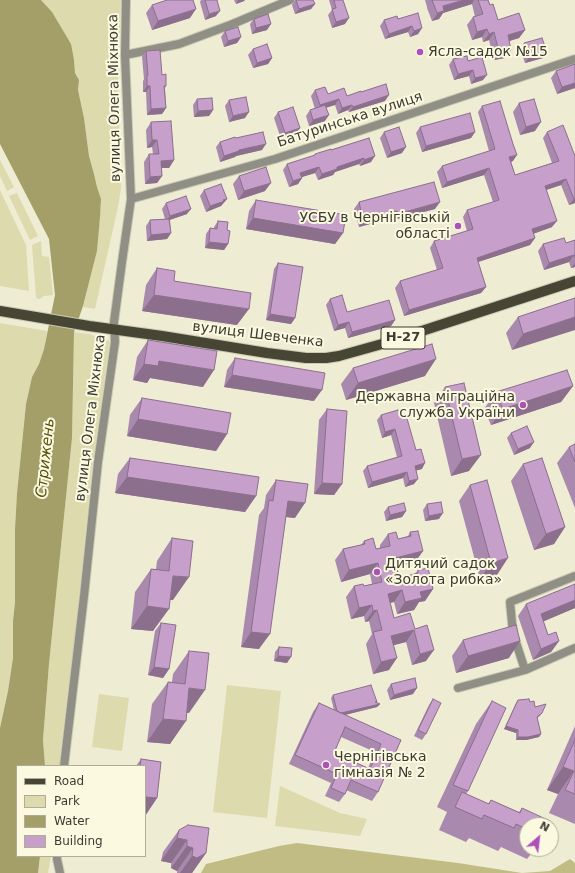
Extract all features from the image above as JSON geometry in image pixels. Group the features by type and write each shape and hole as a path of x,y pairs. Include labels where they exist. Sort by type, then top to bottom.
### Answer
{"main road":[{"name":"вулиця Шевченка","path":"0,312 267,353 306,358 326,358 339,356 382,344 575,281"}],"street":[{"name":"вулиця Олега Міхнюка","path":"64,765 98,462 116,342 114,322 131,199 124,54 126,0"},
{"path":"124,54 179,44 290,0"},
{"name":"Батуринська вулиця","path":"131,199 275,159 575,60"},
{"path":"525,670 513,633 510,602 575,576"},
{"path":"458,688 525,670 575,648"},
{"path":"57,857 60,873"}],"green space":[{"path":"41,0 121,0 118,85 121,188 95,309 83,307 97,251 101,199 89,156 84,118 78,90 79,80 75,73 74,60"},
{"path":"0,160 14,187 7,191 0,176"},
{"path":"0,190 26,245 29,291 0,286"},
{"path":"17,193 38,236 30,240 9,196"},
{"path":"41,241 42,256 49,257 53,295 44,296 38,299 36,297 32,245"},
{"path":"0,323 47,331 44,349 39,364 32,377 26,404 15,529 13,658 0,728"},
{"path":"74,332 89,334 110,341 92,468 60,765 45,765 43,740 49,664 72,438"},
{"path":"227,685 281,691 267,818 213,812"},
{"path":"99,694 129,698 122,751 92,747"},
{"path":"280,786 340,813 367,819 360,836 275,826"},
{"path":"40,857 51,857 48,873 38,873"}],"shaded area":[{"path":"297,843 458,863 522,873 201,873 206,864"},
{"path":"570,859 575,863 575,873 522,873 550,871"}],"water":[{"name":"Стрижень","path":"0,0 41,0 52,12 71,44 75,73 79,80 78,90 84,118 89,156 101,199 97,251 83,306 74,332 72,438 49,664 43,740 45,765 16,765 16,857 40,857 38,873 0,873 0,728 13,658 15,529 26,404 32,377 39,364 44,349 55,295 49,239 0,144"}],"building":[{"path":"167,0 193,0 196,9 158,21 152,5"},
{"path":"205,0 217,0 220,11 209,14"},
{"path":"296,0 313,0 315,4 299,9"},
{"path":"334,0 343,0 349,18 336,22 332,9 336,8"},
{"path":"432,0 464,0 443,6 444,11 437,13"},
{"path":"478,0 488,0 490,5 493,4 498,20 519,13 525,30 508,35 511,50 499,52 494,32 489,34 487,29 477,32 473,17 483,14"},
{"path":"418,13 422,28 414,31 412,26 389,34 384,20 397,16 398,19"},
{"path":"268,14 271,24 256,28 254,19"},
{"path":"238,27 241,37 228,41 225,31"},
{"path":"542,38 547,52 529,57 524,43"},
{"path":"267,44 272,58 257,63 253,49"},
{"path":"160,50 162,75 166,74 166,86 164,86 166,108 151,109 150,86 147,86 148,75 146,51"},
{"path":"467,56 468,61 482,57 487,75 475,78 473,70 458,74 453,59"},
{"path":"575,64 575,83 562,87 556,71"},
{"path":"386,84 389,95 353,107 352,105 342,108 339,99 320,105 315,90 325,87 328,94 344,88 347,96"},
{"path":"246,97 249,112 233,116 229,100"},
{"path":"212,98 213,110 198,111 197,99"},
{"path":"534,99 541,122 526,127 519,103"},
{"path":"500,101 517,155 509,157 515,175 559,161 547,132 563,125 575,156 575,198 574,199 566,179 545,186 557,221 532,229 535,238 477,258 486,287 409,310 400,281 443,268 434,241 473,229 467,210 499,200 489,168 447,182 442,166 495,149 482,106"},
{"path":"325,105 329,115 313,120 310,110"},
{"path":"293,107 300,128 285,133 278,112"},
{"path":"470,113 475,132 426,146 420,127"},
{"path":"171,121 174,160 161,161 162,176 150,177 149,154 159,154 157,140 152,140 151,122"},
{"path":"399,127 406,147 391,152 384,132"},
{"path":"263,132 266,144 239,150 224,156 220,142 235,137"},
{"path":"369,138 375,156 337,167 337,169 322,174 319,167 300,173 302,178 293,181 287,164"},
{"path":"266,167 271,183 244,191 239,176"},
{"path":"434,182 440,202 398,214 397,211 363,220 359,202"},
{"path":"221,184 227,199 210,206 204,190"},
{"path":"186,196 191,209 170,216 166,203"},
{"path":"256,200 346,215 343,233 253,218"},
{"path":"169,219 171,233 151,235 150,220"},
{"path":"218,221 228,222 227,230 230,231 228,244 209,242 210,228 217,229"},
{"path":"564,238 566,243 575,240 575,258 574,255 549,263 543,244"},
{"path":"278,263 303,267 295,318 270,314"},
{"path":"157,268 175,271 174,281 251,293 249,309 154,295"},
{"path":"342,295 347,312 389,300 395,320 352,332 349,322 338,325 330,299"},
{"path":"575,298 575,317 523,334 518,317"},
{"path":"148,340 217,351 214,370 159,361 158,366 144,364"},
{"path":"432,344 436,359 358,383 353,368"},
{"path":"235,358 325,373 322,390 232,375"},
{"path":"567,370 573,386 503,409 496,392"},
{"path":"464,383 481,455 462,459 445,387"},
{"path":"142,398 231,413 227,434 138,419"},
{"path":"327,409 347,411 342,484 322,483"},
{"path":"398,410 400,417 406,415 416,450 421,449 425,463 415,466 418,479 409,481 407,472 372,482 367,466 402,456 395,429 385,432 381,415"},
{"path":"527,426 534,442 518,449 511,433"},
{"path":"575,444 575,462 569,447"},
{"path":"130,458 259,477 256,496 127,477"},
{"path":"542,458 565,527 546,534 523,464"},
{"path":"276,480 308,484 305,503 288,501 270,634 251,632 269,500 273,501"},
{"path":"487,480 508,558 491,563 470,485"},
{"path":"441,502 443,513 429,516 427,504"},
{"path":"404,503 406,511 390,515 388,507"},
{"path":"418,531 423,551 395,558 399,578 418,573 418,570 428,568 433,589 420,592 422,598 405,602 402,590 388,594 394,618 410,613 415,629 427,625 434,650 420,654 414,630 391,636 397,658 381,662 373,632 382,630 377,610 373,611 372,605 359,608 354,586 363,584 364,586 382,582 378,563 349,570 343,549 365,544 364,541 373,538 376,549 390,546 388,534 396,532 398,539 411,536 410,532"},
{"path":"172,538 193,541 189,577 173,576 169,609 147,606 151,569 169,571"},
{"path":"575,584 575,600 541,614 548,635 556,632 559,641 541,649 526,604"},
{"path":"161,623 176,625 169,669 154,667"},
{"path":"516,625 520,641 468,656 463,640"},
{"path":"279,647 292,648 291,657 278,656"},
{"path":"189,651 209,653 205,690 189,688 186,721 163,719 168,682 185,684"},
{"path":"415,678 417,688 394,695 391,684"},
{"path":"371,685 377,702 375,702 380,704 341,713 337,711 333,695"},
{"path":"433,699 441,703 426,734 418,730"},
{"path":"529,699 530,702 534,701 535,707 546,704 542,713 537,717 541,734 528,737 518,737 518,730 506,726 518,700"},
{"path":"492,701 506,708 468,791 453,785"},
{"path":"319,703 401,740 378,792 351,780 345,794 331,788 337,774 295,755","holes":["345,727 381,744 370,769 334,753"]},
{"path":"575,740 575,794 565,790 574,771 563,767"},
{"path":"141,759 161,762 157,798 146,797 146,765 140,765"},
{"path":"462,792 489,804 491,800 520,813 522,808 541,817 519,817 519,825 516,824 514,828 484,815 482,819 455,807"},
{"path":"188,825 209,828 206,853 197,858 192,856 193,848 187,846 187,840 177,838 179,830"}],"place":[{"name":"Ясла-садок №15","path":"420,52"},
{"name":"УСБУ в Чернігівській області","path":"458,226"},
{"name":"Державна міграційна служба України","path":"523,405"},
{"name":"Дитячий садок «Золота рибка»","path":"377,572"},
{"name":"Чернігівська гімназія № 2","path":"326,765"}]}
